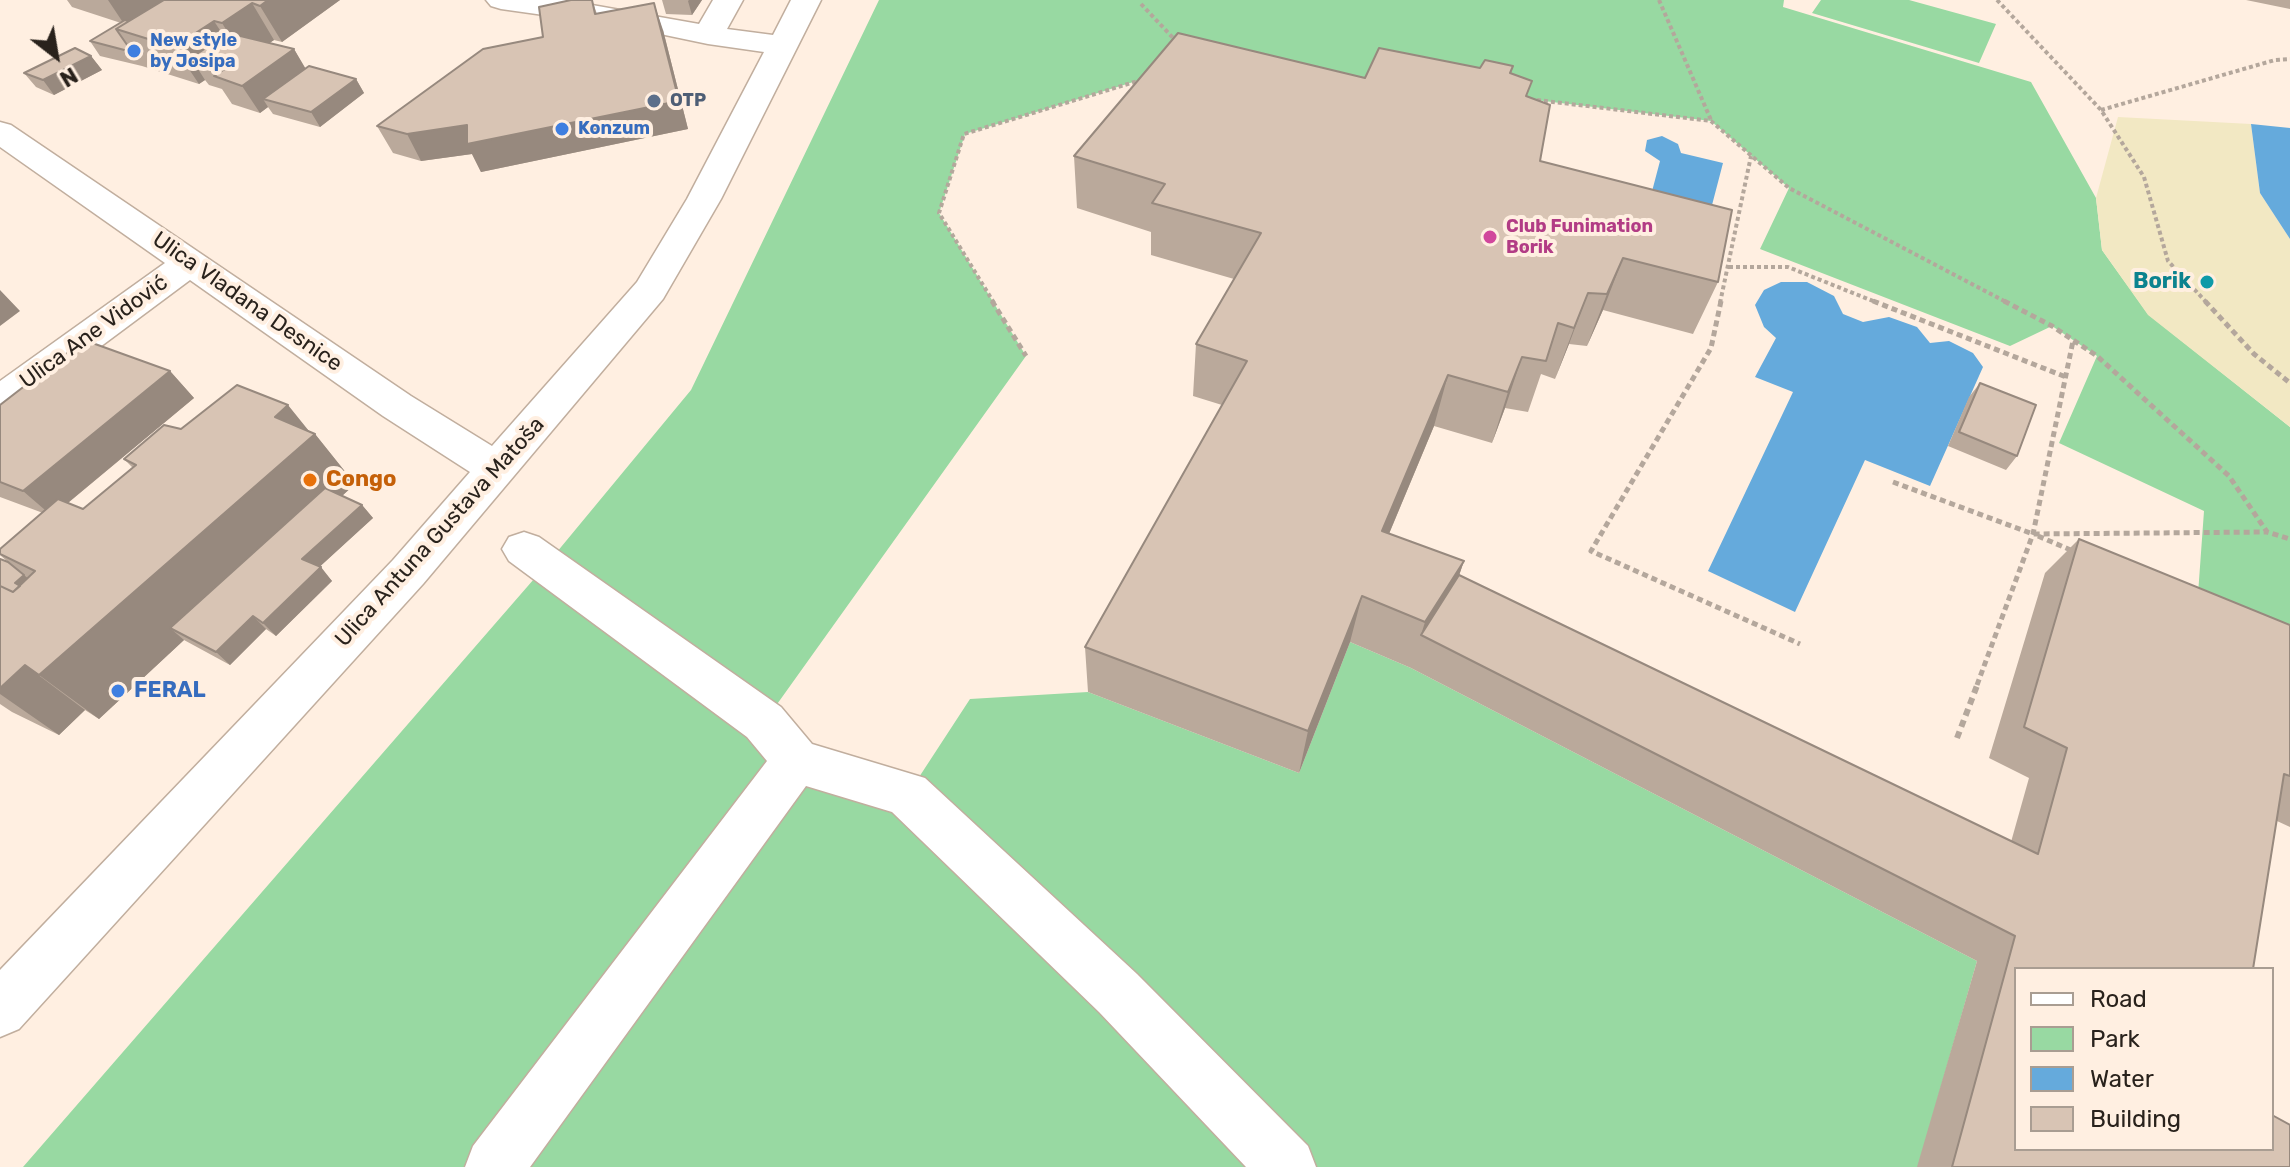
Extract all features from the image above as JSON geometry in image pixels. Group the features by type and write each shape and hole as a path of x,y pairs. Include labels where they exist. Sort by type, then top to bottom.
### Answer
{"street":[{"path":"501,0 621,8 708,35 781,45"},
{"path":"708,35 728,0"},
{"name":"Ulica Antuna Gustava Matoša","path":"0,1010 408,572 650,290 704,199 806,0"},
{"name":"Ulica Vladana Desnice","path":"0,132 397,406 496,468"},
{"name":"Ulica Ane Vidović","path":"0,401 189,263"},
{"path":"524,549 764,722 796,761 908,794 1118,993 1287,1167"},
{"path":"494,1167 796,761"}],"path":[{"path":"1659,0 1711,121 1789,188 2052,326 2097,356 2229,476 2267,532"},
{"path":"1997,0 2101,110 2144,177 2168,261 2254,354 2290,383"},
{"path":"1141,4 1179,44"},
{"path":"2101,110 2275,60 2290,59"},
{"path":"1026,356 939,213 964,134 1154,76"},
{"path":"1527,99 1711,121"},
{"path":"1751,155 1711,348 1591,551 1800,644"},
{"path":"1729,267 1788,267 2066,377"},
{"path":"1957,738 2033,534 2073,341"},
{"path":"1893,482 2076,552"},
{"path":"2033,534 2267,532 2290,539"}],"green space":[{"path":"879,0 1784,0 1783,7 2031,82 2096,198 2102,250 2148,314 2290,427 2290,676 2195,636 2204,511 2059,443 2097,356 2052,326 2010,346 1760,249 1789,188 1711,121 1527,99 1169,71 965,134 939,213 1026,356 765,721 908,794 970,699 1088,692 1299,773 1350,642 1411,668 1977,961 1918,1167 23,1167 547,564 691,390"},
{"path":"1821,0 1909,0 1996,24 1979,63 1812,13"}],"sand":[{"name":"Borik","path":"2118,117 2251,124 2260,193 2290,239 2290,427 2148,315 2102,250 2096,198"}],"water":[{"path":"2251,124 2290,128 2290,239 2260,193"},
{"path":"1662,136 1678,144 1681,153 1723,163 1700,251 1640,237 1660,161 1645,151 1647,140"},
{"path":"1781,282 1807,282 1834,296 1843,314 1863,322 1889,317 1917,327 1930,343 1949,341 1973,353 1983,367 1930,486 1865,460 1795,612 1708,571 1793,392 1755,377 1776,338 1764,327 1755,305 1764,290"}],"building":[{"path":"164,0 268,0 260,6 252,3 222,23 214,21 174,47 116,29"},
{"path":"571,0 592,0 595,14 654,3 679,101 467,144 467,125 407,134 377,126 483,49 543,37 539,7"},
{"path":"125,20 129,21 116,29 132,52 90,41"},
{"path":"228,33 294,49 242,86 214,76 228,67 191,58"},
{"path":"1178,33 1365,78 1379,48 1480,68 1485,60 1513,66 1510,73 1532,81 1526,96 1550,105 1540,161 1732,210 1718,282 1623,258 1607,294 1588,293 1574,328 1558,323 1546,361 1522,357 1508,392 1448,375 1382,531 1464,561 1425,622 1362,596 1308,731 1085,647 1247,361 1196,344 1261,233 1152,203 1165,184 1074,156"},
{"path":"75,48 91,56 43,80 24,73"},
{"path":"309,66 356,79 311,112 263,99"},
{"path":"84,340 170,371 23,491 0,482 0,405"},
{"path":"1980,383 2036,405 2017,456 1959,432"},
{"path":"237,385 288,405 275,417 315,434 39,675 25,665 0,688 0,586 13,592 35,571 0,554 0,549 58,499 83,509 136,465 124,459 164,425 181,429"},
{"path":"325,488 362,505 302,559 321,567 263,623 253,616 216,652 170,628"},
{"path":"2079,539 2290,625 2290,776 2284,774 2253,967 2014,967 2014,1151 2274,1151 2274,1116 2290,1125 2290,1167 1952,1167 2015,936 1421,635 1459,575 2038,854 2067,748 2024,727"},
{"path":"0,559 24,575 15,583 20,586 13,592 0,586"}],"place":[{"name":"New style by Josipa","path":"134,51"},
{"name":"OTP","path":"654,101"},
{"name":"Konzum","path":"562,129"},
{"name":"Club Funimation Borik","path":"1490,237"},
{"name":"Borik","path":"2207,282"},
{"name":"Congo","path":"310,480"},
{"name":"FERAL","path":"118,691"}]}
